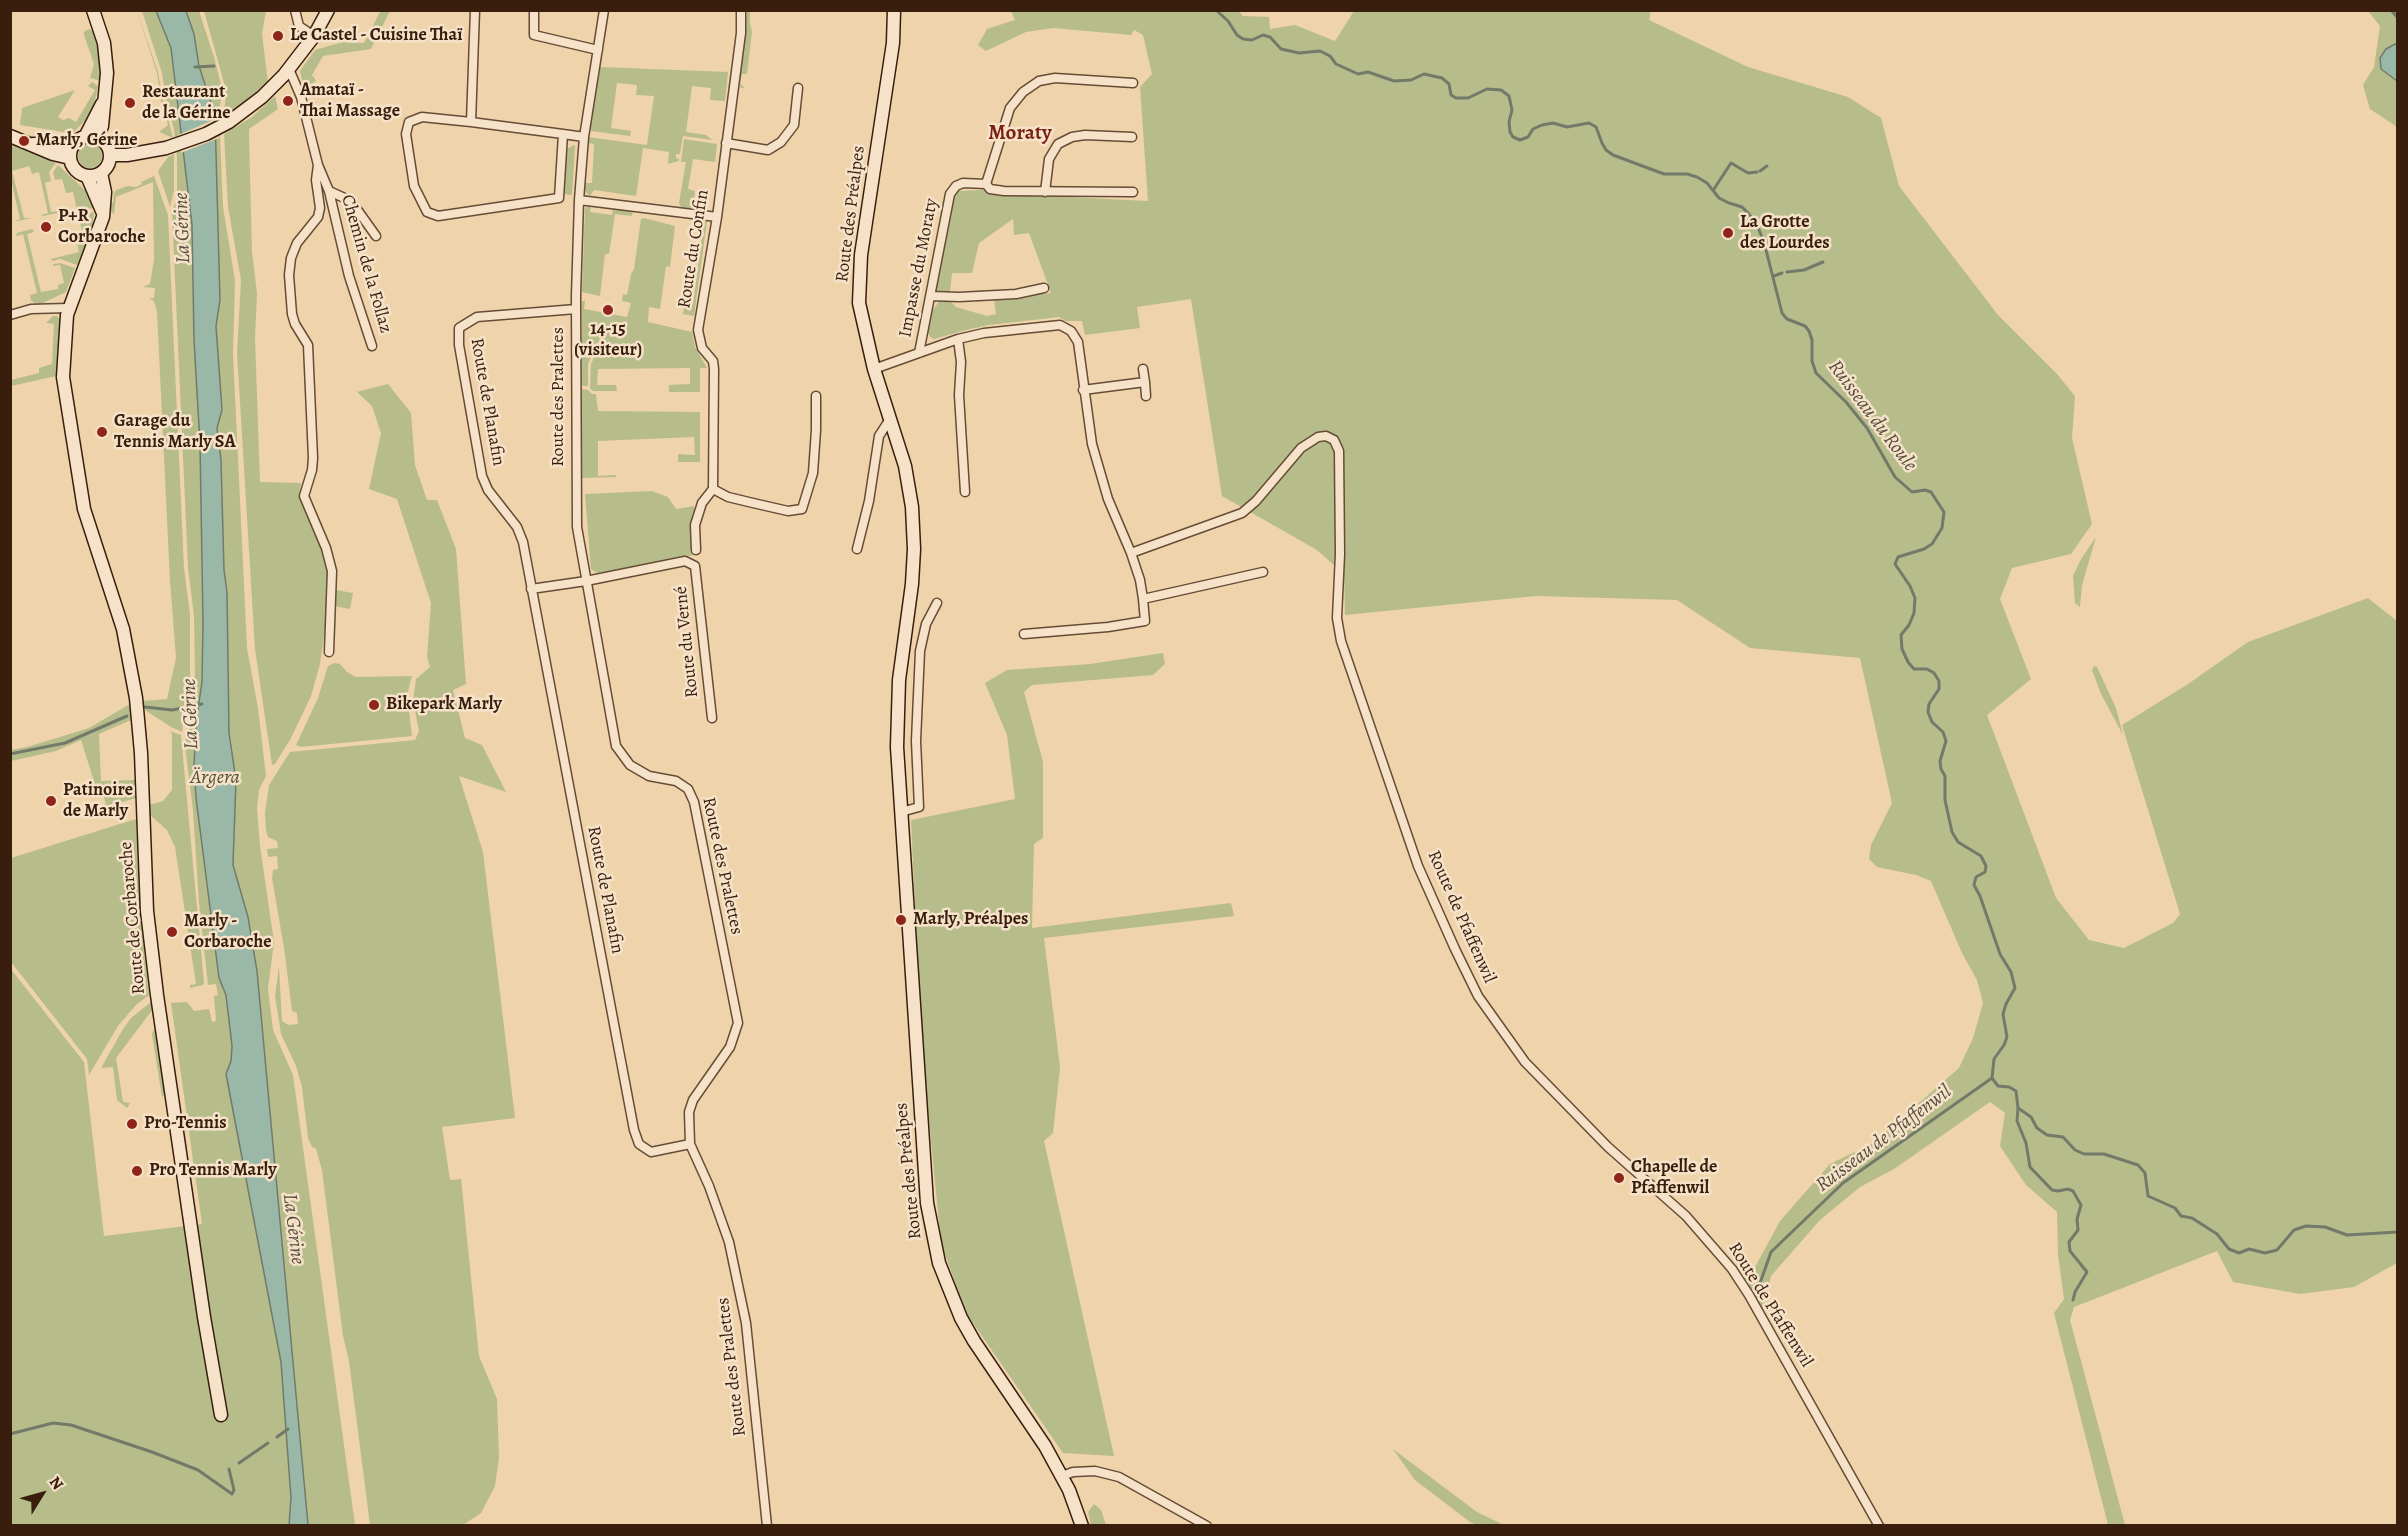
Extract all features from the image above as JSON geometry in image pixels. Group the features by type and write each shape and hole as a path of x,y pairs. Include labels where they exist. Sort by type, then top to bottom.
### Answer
{"main road":[{"path":"33,144 74,145 92,137 102,126 107,73 106,57 104,43 93,10"},
{"path":"110,155 166,148 206,134 229,122 262,97 289,69 314,36 328,10"},
{"name":"Route des Préalpes","path":"894,10 893,43 861,255 859,303 874,369 905,466 912,507 914,549 912,584 899,680 897,747 924,1173 933,1238 950,1294 974,1341 1045,1446 1062,1476 1082,1526"},
{"path":"10,136 53,154 70,158 79,172 87,176 101,173 108,165 110,155 105,143 92,137"},
{"path":"70,158 74,145"},
{"name":"Route de Corbaroche","path":"101,173 105,192 103,214 99,232 68,308 62,372 84,509 123,629 136,698 141,753 147,911 155,985 204,1317 221,1415"},
{"path":"87,176 103,214"}],"street":[{"path":"295,10 299,26 314,36"},
{"path":"471,122 475,10"},
{"path":"534,10 534,35 598,50"},
{"name":"Route des Pralettes","path":"604,10 584,137 579,200 576,309 577,527 616,746 630,765 649,776 676,781 688,789 694,802 738,1023 730,1047 693,1100 689,1112 690,1144 709,1186 729,1242 744,1311 767,1526"},
{"name":"Route du Confin","path":"696,549 695,525 702,503 713,489 714,369 713,362 702,348 698,330 717,217 741,33 741,10"},
{"name":"Chemin de la Follaz","path":"289,69 295,78 301,97 318,165 329,191 349,276 372,346"},
{"path":"986,184 1003,123 1010,108 1023,92 1039,81 1054,78 1133,83"},
{"path":"726,143 768,150 781,142 794,125 798,87"},
{"path":"563,134 559,198 438,216 427,212 414,186 406,134 409,122 422,117 471,122 563,134 584,137"},
{"path":"1045,192 1049,159 1058,144 1072,137 1085,135 1132,137"},
{"path":"318,165 316,180 320,208 318,217 297,243 291,258 289,275 292,314 295,324 308,345 313,458 304,496 326,548 332,571 329,652"},
{"name":"Impasse du Moraty","path":"920,353 950,194 956,186 963,183 986,184 990,189 1004,191 1133,192"},
{"name":"Chemin de la Follaz","path":"329,191 351,201 376,236"},
{"path":"579,200 717,217"},
{"path":"931,296 1016,294 1044,288"},
{"path":"10,315 31,309 68,308"},
{"name":"Route de Planafin","path":"576,309 477,317 459,328 459,345 482,476 488,490 517,527 523,542 634,1130 639,1144 651,1152 690,1144"},
{"path":"874,369 958,339 984,333 1060,325 1071,331 1078,342 1083,390 1095,455 1108,499 1131,552 1140,580 1145,621 1108,627 1024,634"},
{"path":"958,339 961,362 958,395 965,492"},
{"path":"1143,369 1146,396"},
{"path":"1083,390 1144,382"},
{"path":"713,489 728,497 788,511 802,509 813,473 816,396"},
{"path":"857,549 869,501 879,435 890,419"},
{"name":"Route de Pfaffenwil","path":"1131,552 1242,513 1256,501 1301,448 1318,437 1326,436 1338,445 1340,554 1337,618 1341,640 1418,866 1478,996 1525,1062 1608,1147 1686,1216 1732,1269 1879,1526"},
{"name":"Route du Verné","path":"586,581 685,561 695,566 712,718"},
{"path":"1143,599 1263,572"},
{"path":"531,589 586,581"},
{"path":"901,812 919,807 916,741 920,651 926,624 938,603"},
{"path":"1062,1476 1073,1472 1095,1471 1119,1477 1207,1526"}],"green space":[{"path":"381,10 390,11 371,49 323,56 312,75 316,81 304,88 300,71 315,50 343,42 364,43"},
{"path":"137,11 158,72 173,138 159,132 168,125 157,73"},
{"path":"142,11 156,11 171,48 192,225 194,340 200,444 203,622 202,682 196,723 194,766 196,798 219,978 226,995 232,1046 231,1061 226,1074 281,1362 291,1498 289,1525 11,1525 10,968 84,1062 104,1236 202,1224 171,1003 187,1002 194,1011 209,1009 212,1022 216,1021 214,996 218,995 216,984 208,985 199,903 193,810 185,746 195,674 194,616 188,568 172,212 177,199 177,157 174,129 162,73"},
{"path":"186,11 199,11 222,89 219,113 223,207 235,280 233,354 247,648 258,708 266,776 259,790 257,808 260,846 274,942 268,989 273,1030 293,1075 355,1525 308,1525 257,971 248,917 233,865 236,780 229,733 227,592 224,570 221,460 217,428 222,410 216,326 220,300 218,234 199,66 194,34"},
{"path":"204,11 266,11 262,34 268,82 224,116 226,90"},
{"path":"747,11 750,11 752,32 747,74 742,74 740,84 745,88 741,88 739,84"},
{"path":"1011,11 1239,11 1243,16 1269,17 1270,29 1295,25 1335,41 1354,11 1651,11 1649,20 1748,67 1848,97 1881,118 1899,186 1998,315 2057,374 2075,396 2072,438 2092,524 2071,554 2012,568 2000,599 2031,679 1987,715 2056,898 2089,940 2124,948 2173,923 2180,914 2122,725 2188,684 2248,642 2368,598 2397,621 2397,1263 2354,1287 2300,1294 2233,1282 2217,1251 2074,1307 2070,1320 2125,1525 2108,1525 2054,1313 2064,1299 2058,1255 2057,1212 2026,1185 2000,1146 2005,1113 1990,1102 1894,1169 1860,1187 1820,1220 1771,1276 1762,1313 1742,1280 1753,1271 1780,1221 1830,1164 1873,1143 1959,1068 1973,1038 1983,1003 1977,980 1962,953 1931,881 1916,875 1877,867 1869,859 1871,845 1892,803 1860,658 1750,648 1677,600 1536,596 1345,615 1344,574 1317,550 1222,496 1191,299 1137,307 1140,328 1085,335 1082,321 1066,321 1059,317 989,325 934,339 930,337 928,332 933,310 940,300 949,300 956,307 987,316 996,314 994,299 1051,293 1029,233 1014,235 1013,219 979,243 972,273 952,273 950,293 936,291 945,229 954,194 958,191 984,190 990,193 1148,201 1140,87 1152,74 1143,35 1134,30 1131,35 1053,28 1026,32 986,51 978,45 987,29 1015,20"},
{"path":"2368,11 2397,11 2397,43 2386,49 2381,69 2397,81 2397,127 2370,109 2363,85 2374,67 2380,26"},
{"path":"89,29 95,32 98,43 101,81 90,78 94,64 84,35 84,32"},
{"path":"600,67 728,72 725,101 710,100 711,88 692,86 686,132 706,135 712,140 683,136 680,154 676,154 679,161 668,164 669,152 643,148 636,196 594,190 590,196 585,191 584,183 592,183 594,144 587,143 587,137 647,145 654,96 636,95 637,85 617,83 611,128 631,131 630,136 591,131 588,127"},
{"path":"92,82 98,86 94,106 89,116 74,132 20,125 22,108 75,90 58,117 63,120 69,118 76,122 95,90 88,86"},
{"path":"275,96 278,109 249,129 252,252 257,293 255,338 260,482 301,483 299,495 323,549 329,573 327,614 320,664 311,696 291,738 275,764 272,765 255,649 237,353 241,280 228,207 224,134 252,117"},
{"path":"684,139 717,144 715,162 693,159 688,189 695,191 694,198 690,198 690,205 693,207 687,210 682,209 679,203 686,162 681,162"},
{"path":"10,144 56,163 49,172 51,181 45,183 51,212 59,211 57,213 41,215 48,213 39,172 32,174 29,166 12,171 24,218 31,218 13,222 20,219 11,180"},
{"path":"90,144 99,147 102,156 99,165 90,168 81,165 78,156 81,147"},
{"path":"574,145 572,195 564,194 567,149"},
{"path":"174,154 174,190 170,207 158,171 168,157"},
{"path":"58,165 87,192 93,208 71,213 77,210 73,192 66,193 62,179 55,180 53,172"},
{"path":"154,176 168,215 184,568 190,614 190,682 182,732 145,710 143,701 167,699 176,658 157,312 154,301 149,298 154,298 155,288 143,287 150,284 154,260 153,182 116,197 114,214 110,211 110,204 113,203 116,190 128,186 136,187"},
{"path":"591,205 590,212 612,215 613,206 633,209 632,216 615,214 609,254 605,254 600,296 582,292 585,208"},
{"path":"94,212 92,229 77,265 60,259 52,261 51,259 79,252 76,238 83,235 79,218 72,217"},
{"path":"641,219 675,226 670,267 666,266 660,309 649,307 648,322 692,332 695,347 707,368 700,368 700,392 669,392 669,385 690,384 690,368 598,369 597,385 616,385 617,391 593,391 590,389 591,364 601,343 598,342 588,364 588,386 582,386 582,301 585,301 584,309 627,317 631,303 622,301 623,294 627,295 634,269"},
{"path":"706,220 694,316 683,314 685,303 693,304 704,221"},
{"path":"32,229 34,232 27,234 41,292 58,289 58,285 64,283 60,265 53,266 53,264 60,263 75,268 66,292 41,304 35,304 31,300 30,295 37,293 23,234 16,236 17,233"},
{"path":"53,316 57,316 60,320 56,376 11,386 11,380 39,373 39,368 52,364 54,324 46,323"},
{"path":"388,384 411,413 415,465 427,500 437,500 456,549 466,684 453,690 465,738 482,745 506,792 459,776 483,852 515,1118 442,1127 450,1180 461,1179 479,1356 497,1399 499,1458 495,1486 481,1513 463,1525 370,1525 322,1170 316,1149 312,1147 308,1138 302,1087 296,1066 281,1034 275,996 279,967 282,1021 289,1025 298,1024 297,1013 292,1011 272,878 273,870 278,869 277,856 268,857 267,849 278,848 277,841 268,837 266,831 265,813 269,785 290,752 415,740 419,731 413,701 416,679 430,667 427,657 431,603 397,499 369,489 381,433 372,406 357,392"},
{"path":"582,389 596,394 598,411 700,412 700,462 678,462 678,454 695,455 694,437 598,441 598,476 616,475 616,477 582,478"},
{"path":"652,491 668,497 676,509 694,506 694,555 599,574 591,569 585,494"},
{"path":"2096,537 2082,585 2080,607 2075,603 2073,576"},
{"path":"336,590 353,593 350,609 334,606"},
{"path":"1163,653 1165,664 1153,675 1032,685 1024,692 1043,762 1043,838 1034,844 1032,928 1231,903 1234,916 1044,938 1060,1067 1053,1133 1044,1141 1114,1456 1063,1453 966,1313 941,1243 921,1038 911,820 1015,799 1007,735 985,683 1007,670 1090,664"},
{"name":"Bikepark Marly","path":"334,663 340,664 356,677 412,676 407,695 412,736 301,747 296,745 318,698 328,666"},
{"path":"2094,666 2097,667 2116,708 2123,735 2101,694 2092,670"},
{"path":"130,704 131,720 99,734 101,781 135,780 136,798 99,809 106,804 101,788 97,787 94,781 81,740 56,751 11,761 11,750 89,728"},
{"path":"170,731 181,735 204,983 190,988 190,985 196,984 175,847 167,830 150,815 149,805 163,801 172,790 172,734"},
{"path":"136,819 141,923 149,995 136,1005 118,1026 89,1075 87,1059 11,962 11,858"},
{"path":"151,1002 153,1009 116,1058 123,1102 130,1103 127,1108 117,1100 113,1067 101,1068 131,1018"},
{"path":"156,1026 167,1092 162,1097 152,1034"},
{"path":"1393,1449 1477,1512 1504,1525 1477,1525 1470,1522 1415,1480"},
{"path":"1094,1504 1101,1510 1106,1525 1091,1525 1088,1512"}],"water":[{"name":"Ärgera","path":"156,11 186,11 194,34 199,66 215,115 220,300 216,326 222,410 217,428 221,460 224,570 227,592 229,733 236,780 233,865 248,917 257,971 308,1525 289,1525 291,1498 281,1362 226,1074 231,1061 232,1046 226,995 219,978 196,798 194,766 196,723 202,682 203,622 200,444 194,340 192,225 171,48"},
{"path":"2397,43 2397,81 2381,69 2380,58 2386,49"}],"pier":[{"path":"218,118 219,138 181,153 178,135"}],"waterway":[{"name":"Ruisseau du Roule","path":"1216,10 1243,39 1252,40 1263,35 1270,37 1281,49 1299,53 1320,51 1330,56 1336,64 1358,74 1368,72 1394,81 1411,80 1424,74 1442,78 1449,84 1451,95 1456,98 1468,98 1487,89 1501,90 1509,96 1512,110 1509,122 1510,132 1513,137 1520,140 1528,137 1533,129 1542,125 1553,123 1567,127 1589,123 1596,127 1606,150 1613,155 1664,174 1687,174 1697,177 1707,183 1719,198 1742,207 1748,213 1757,225 1764,242 1782,313 1787,319 1805,326 1809,331 1812,340 1812,361 1816,373 1846,402 1867,428 1895,477 1912,492 1925,490 1931,492 1944,512 1942,528 1932,544 1924,549 1898,557 1895,564 1915,598 1914,613 1909,625 1901,635 1902,649 1914,669 1927,669 1934,673 1939,681 1939,689 1929,704 1928,712 1932,722 1943,732 1946,741 1940,761 1945,776 1945,800 1952,832 1958,842 1981,856 1986,866 1985,872 1976,877 1974,885 2000,954 2011,972 2015,988 2003,1014 2007,1037 1994,1059 1992,1078 1998,1086 2009,1087 2016,1091 2018,1108 2031,1117 2037,1128 2047,1135 2063,1137 2075,1150 2084,1154 2104,1154 2138,1165 2145,1173 2148,1196 2175,1208 2181,1216 2192,1218 2217,1234 2229,1249 2239,1253 2249,1249 2265,1253 2277,1250 2294,1230 2306,1226 2325,1227 2347,1235 2398,1232"},
{"path":"2391,10 2398,18"},
{"name":"Ruisseau du Roule","path":"195,67 214,66"},
{"path":"1714,189 1731,163 1748,173 1757,172"},
{"path":"1760,171 1767,166"},
{"path":"1787,272 1804,270 1823,262"},
{"path":"1774,276 1782,273"},
{"name":"La Gérine","path":"145,707 172,710 202,704"},
{"path":"10,754 65,743 127,716"},
{"name":"Ruisseau de Pfaffenwil","path":"1759,1286 1771,1252 1843,1183 1992,1078"},
{"path":"2018,1108 2017,1121 2026,1143 2030,1167 2052,1190 2073,1191 2081,1205 2077,1219 2078,1230 2069,1242 2070,1251 2087,1272 2073,1300"},
{"path":"10,1434 53,1423 71,1425 198,1470 232,1494 234,1490 229,1469"},
{"path":"277,1437 288,1429"},
{"path":"239,1463 268,1443"}],"place":[{"name":"Le Castel - Cuisine Thaï","path":"278,36"},
{"name":"Amataï - Thai Massage","path":"288,101"},
{"name":"Restaurant de la Gérine","path":"130,103"},
{"name":"Marly, Gérine","path":"24,141"},
{"name":"P+R Corbaroche","path":"46,227"},
{"name":"La Grotte des Lourdes","path":"1728,233"},
{"name":"14-15 (visiteur)","path":"608,310"},
{"name":"Garage du Tennis Marly SA","path":"102,432"},
{"name":"Bikepark Marly","path":"374,705"},
{"name":"Patinoire de Marly","path":"51,801"},
{"name":"Marly, Préalpes","path":"901,920"},
{"name":"Marly - Corbaroche","path":"172,932"},
{"name":"Pro-Tennis","path":"132,1124"},
{"name":"Pro Tennis Marly","path":"137,1171"},
{"name":"Chapelle de Pfaffenwil","path":"1619,1178"}],"district":[{"name":"Moraty","path":"1020,134"}]}
